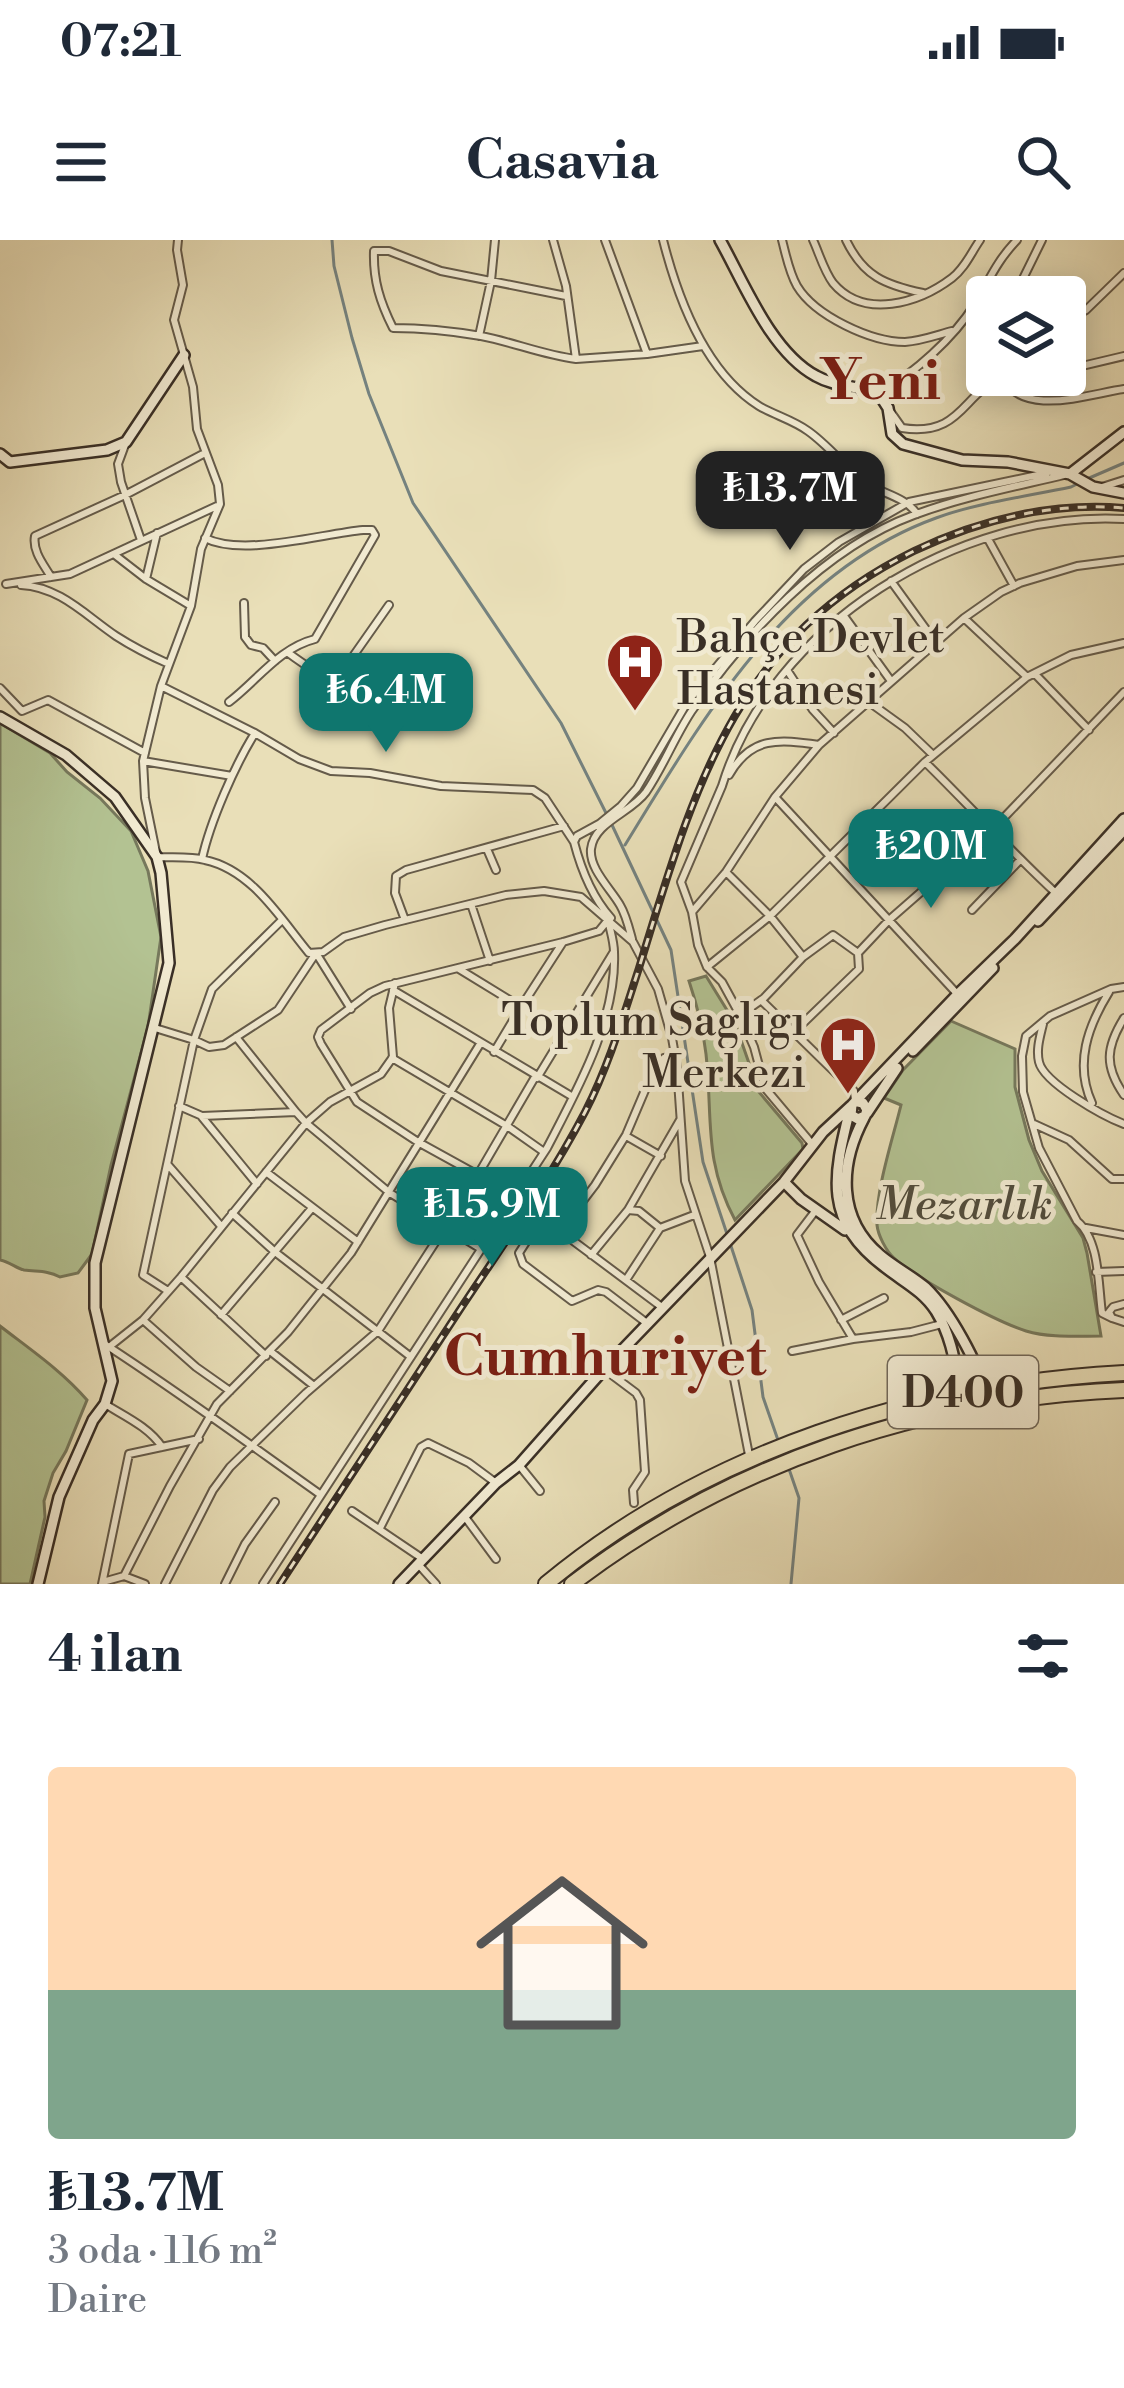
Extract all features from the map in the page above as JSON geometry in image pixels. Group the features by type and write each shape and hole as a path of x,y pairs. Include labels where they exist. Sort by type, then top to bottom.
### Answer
{"highway":[{"name":"D400","path":"546,1584 666,1501 887,1410 985,1388 1124,1373"},
{"name":"D400","path":"809,1444 964,1410 1046,1396 1124,1390"},
{"name":"D400","path":"572,1584 758,1462"}],"street":[{"path":"42,1583 59,1497 112,1381 95,1308 95,1263 169,963 161,873 145,798 144,757 161,686 191,606 205,538 220,504 218,485 197,429 194,387 174,320 183,285 178,240"},
{"path":"479,336 495,240"},
{"path":"542,240 553,241 566,286 576,359"},
{"path":"605,240 647,354"},
{"path":"663,240 704,346 737,388 758,405 808,431 862,480 909,502 917,514"},
{"path":"720,240 773,335 792,359 818,378 879,394 902,428 918,430 946,424 977,396"},
{"path":"782,240 798,289 817,309 839,322 877,338 905,342 952,331"},
{"path":"813,240 832,281 854,299 875,304 898,304 952,278 980,240"},
{"path":"846,240 861,266 874,276 924,293"},
{"path":"879,394 908,377 946,343 974,306 998,260 1017,240"},
{"path":"1024,276 1042,240"},
{"path":"566,296 441,271 389,251 374,251 376,287 393,328 479,336 576,359 704,346"},
{"path":"1086,310 1124,272"},
{"path":"140,540 118,464 126,442 184,355"},
{"path":"1086,365 1124,356"},
{"path":"1086,396 1124,389"},
{"path":"1026,396 1037,400 1086,396"},
{"path":"888,408 892,434 903,444 962,460 1009,462 1124,493"},
{"path":"574,842 644,795 710,688 785,600 820,568 917,514 1073,477 1124,432"},
{"path":"0,454 10,462 107,450 126,442"},
{"path":"51,577 35,536 205,454"},
{"path":"622,810 688,701 782,591 839,542 909,502 1045,473 1073,477"},
{"path":"1096,487 1124,480"},
{"path":"169,664 113,634 50,591 6,584 70,574 220,504"},
{"path":"722,786 754,711 787,670 827,629 891,581 931,559 988,538 1061,521 1124,519"},
{"path":"205,538 242,546 374,532 315,639 287,652 229,702"},
{"path":"146,579 157,533"},
{"path":"988,538 1014,586"},
{"path":"114,553 191,606"},
{"path":"692,912 819,745 964,618 1014,586 1076,566 1124,560"},
{"path":"891,581 936,644"},
{"path":"244,603 244,637 275,661"},
{"path":"335,682 388,605"},
{"path":"844,616 891,681"},
{"path":"964,618 1089,730"},
{"path":"707,967 770,916 925,762 1031,675 1070,655 1124,643"},
{"path":"287,652 356,691 395,694"},
{"path":"787,670 834,733"},
{"path":"161,686 299,759 331,770 441,786 533,790 545,798 574,842 603,909 633,943"},
{"path":"0,688 22,711 48,700 144,757 232,776"},
{"path":"858,953 993,829 1124,692"},
{"path":"869,702 934,755"},
{"path":"0,718 66,755 116,797 157,857"},
{"path":"202,859 232,776 255,733"},
{"path":"813,1146 765,1088 740,1015 722,982 707,967 681,883 713,802 747,751 765,742 819,745"},
{"path":"925,762 1058,895"},
{"path":"775,797 959,997"},
{"path":"399,1584 519,1466 604,1369 784,1182 823,1132 1058,895 1124,819"},
{"path":"601,825 591,848 593,864 623,909 633,943 658,989 675,1056 685,1181 713,1253 758,1462"},
{"path":"405,920 395,893 397,876 406,870 564,826"},
{"path":"1112,837 1124,830"},
{"path":"487,849 496,870"},
{"path":"157,857 202,859 230,868 255,888 309,953 323,952 344,937 405,920 544,891 581,897 633,943"},
{"path":"972,910 1020,860"},
{"path":"726,872 803,957"},
{"path":"472,904 490,961"},
{"path":"168,1291 143,1275 194,1040 212,988 282,920"},
{"path":"477,1175 357,1102 318,1037 321,1030 370,993 599,931 608,920"},
{"path":"263,1584 544,1152 573,1097 610,993 614,952 608,920"},
{"path":"740,1015 833,935 858,953 860,969 794,1032"},
{"path":"494,1052 563,942"},
{"path":"155,1028 209,1047 224,1045 278,1010 316,952"},
{"path":"316,952 351,1009"},
{"path":"165,1584 213,1490 230,1468 378,1331 614,952"},
{"path":"459,969 521,1007"},
{"path":"106,1345 142,1319 181,1277 306,1123 330,1102 381,1074 395,1046 389,1008 394,987"},
{"path":"394,987 573,1097"},
{"path":"1124,987 1050,1016 1026,1036 1022,1056 1024,1093 1039,1148 1077,1221 1086,1228 1124,1235"},
{"path":"1098,1111 1090,1100 1083,1061 1089,1030 1111,989"},
{"path":"959,997 893,1072 863,1116 849,1158 846,1196 862,1237 928,1290 956,1331 985,1388 988,1406"},
{"path":"761,1000 854,1091 851,1114 863,1116"},
{"path":"1124,1018 1108,1055 1114,1080 1124,1095"},
{"path":"1043,1023 1037,1046 1040,1068 1098,1111 1124,1124"},
{"path":"236,1037 306,1123 390,1193 481,1249"},
{"path":"124,1576 210,1414 268,1354 358,1242 480,1044"},
{"path":"560,1232 626,1136 654,1069 664,1058 675,1056"},
{"path":"392,1058 544,1152"},
{"path":"854,1105 836,1181 840,1213 865,1251 922,1293 942,1324 954,1350 964,1410"},
{"path":"179,1106 202,1116 296,1112"},
{"path":"202,1116 257,1184"},
{"path":"813,1146 863,1116"},
{"path":"591,1255 628,1210 681,1118"},
{"path":"1034,1124 1069,1140 1112,1179 1124,1179"},
{"path":"626,1136 661,1156"},
{"path":"166,1163 220,1226"},
{"path":"266,1172 358,1242"},
{"path":"784,1182 849,1232"},
{"path":"221,1315 312,1208"},
{"path":"628,1210 638,1211 660,1228"},
{"path":"816,1210 797,1235 853,1339"},
{"path":"232,1213 410,1357"},
{"path":"626,1280 660,1228 695,1214"},
{"path":"648,1324 606,1292 598,1290 572,1300 520,1262 522,1247 539,1225 548,1224 663,1308"},
{"path":"1086,1228 1102,1313 1124,1322"},
{"path":"1096,1272 1124,1271"},
{"path":"181,1277 268,1354 314,1386"},
{"path":"842,1320 884,1298"},
{"path":"1112,1318 1113,1307 1124,1306"},
{"path":"142,1319 230,1390"},
{"path":"792,1351 942,1324"},
{"path":"106,1345 321,1495"},
{"path":"604,1369 640,1400 646,1472 633,1490 634,1503"},
{"path":"105,1404 162,1447"},
{"path":"145,1584 124,1576 102,1583 129,1454 199,1439"},
{"path":"380,1528 428,1443 470,1463 496,1484"},
{"path":"519,1466 541,1491"},
{"path":"224,1584 275,1502"},
{"path":"352,1511 421,1562 436,1584"},
{"path":"465,1517 496,1559"}],"green space":[{"path":"0,723 50,753 131,831 148,871 161,937 148,1027 92,1254 78,1273 60,1277 0,1260"},
{"path":"706,976 735,1023 759,1092 803,1149 735,1220 714,1158 705,1044 689,981"},
{"name":"Mezarlık","path":"951,1021 1015,1049 1015,1087 1029,1140 1083,1238 1101,1336 1044,1335 1012,1326 920,1277 894,1258 883,1243 877,1225 879,1197 901,1105 884,1098 903,1070"},
{"path":"0,1326 87,1400 44,1501 45,1517 30,1584 0,1584"}],"waterway":[{"path":"332,240 334,266 369,394 413,503 561,723 608,817"},
{"path":"1087,479 1124,463"},
{"path":"625,845 718,700 793,612 836,574 883,542 936,518 1079,483"},
{"path":"612,825 671,950 703,1162 727,1234"},
{"path":"730,1243 752,1310 763,1397 779,1443"},
{"path":"789,1469 799,1498 791,1584"}],"railway":[{"path":"280,1584 525,1213 585,1112 615,1041 702,782 729,726 762,676 802,629 852,587 914,551 964,530 1016,516 1070,508 1124,508"}],"place":[{"name":"Bahçe Devlet Hastanesi","path":"635,713"},
{"name":"Toplum Saglıgı Merkezi","path":"848,1096"}],"district":[{"name":"Yeni","path":"880,379"},
{"name":"Cumhuriyet","path":"605,1355"}]}
